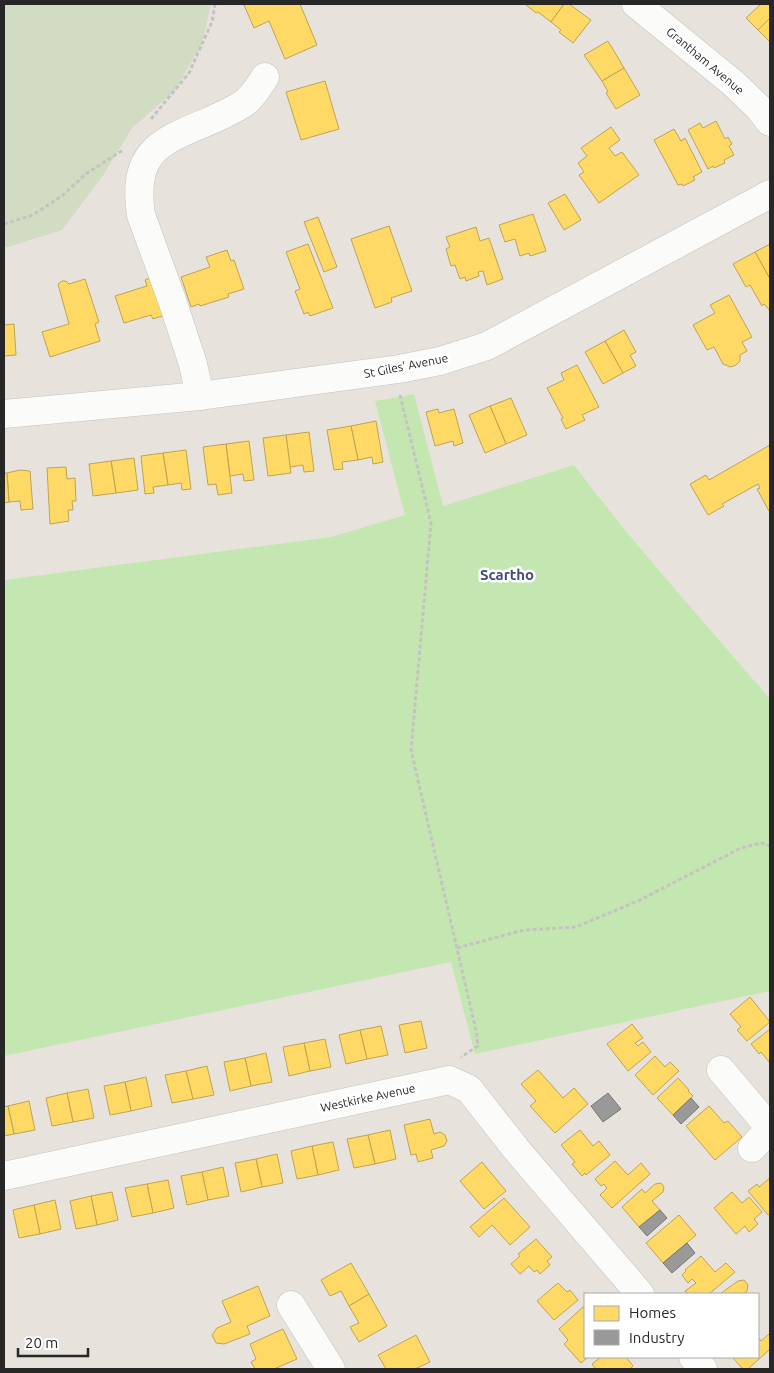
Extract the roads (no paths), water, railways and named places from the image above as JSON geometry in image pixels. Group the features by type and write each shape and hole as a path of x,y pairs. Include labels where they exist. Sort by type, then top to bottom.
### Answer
{"street":[{"name":"Grantham Avenue","path":"636,4 733,82 770,122"},
{"path":"200,396 193,364 141,215 139,201 142,170 156,147 171,138 228,113 246,101 266,77"},
{"name":"St Giles' Avenue","path":"4,414 200,396 399,369 440,361 487,346 770,194"},
{"path":"721,1070 764,1135"},
{"name":"Westkirke Avenue","path":"4,1176 449,1080 469,1089 516,1149 639,1293"},
{"path":"291,1305 331,1369"},
{"path":"694,1358 703,1369"}],"district":[{"name":"Scartho","path":"507,575"}]}
